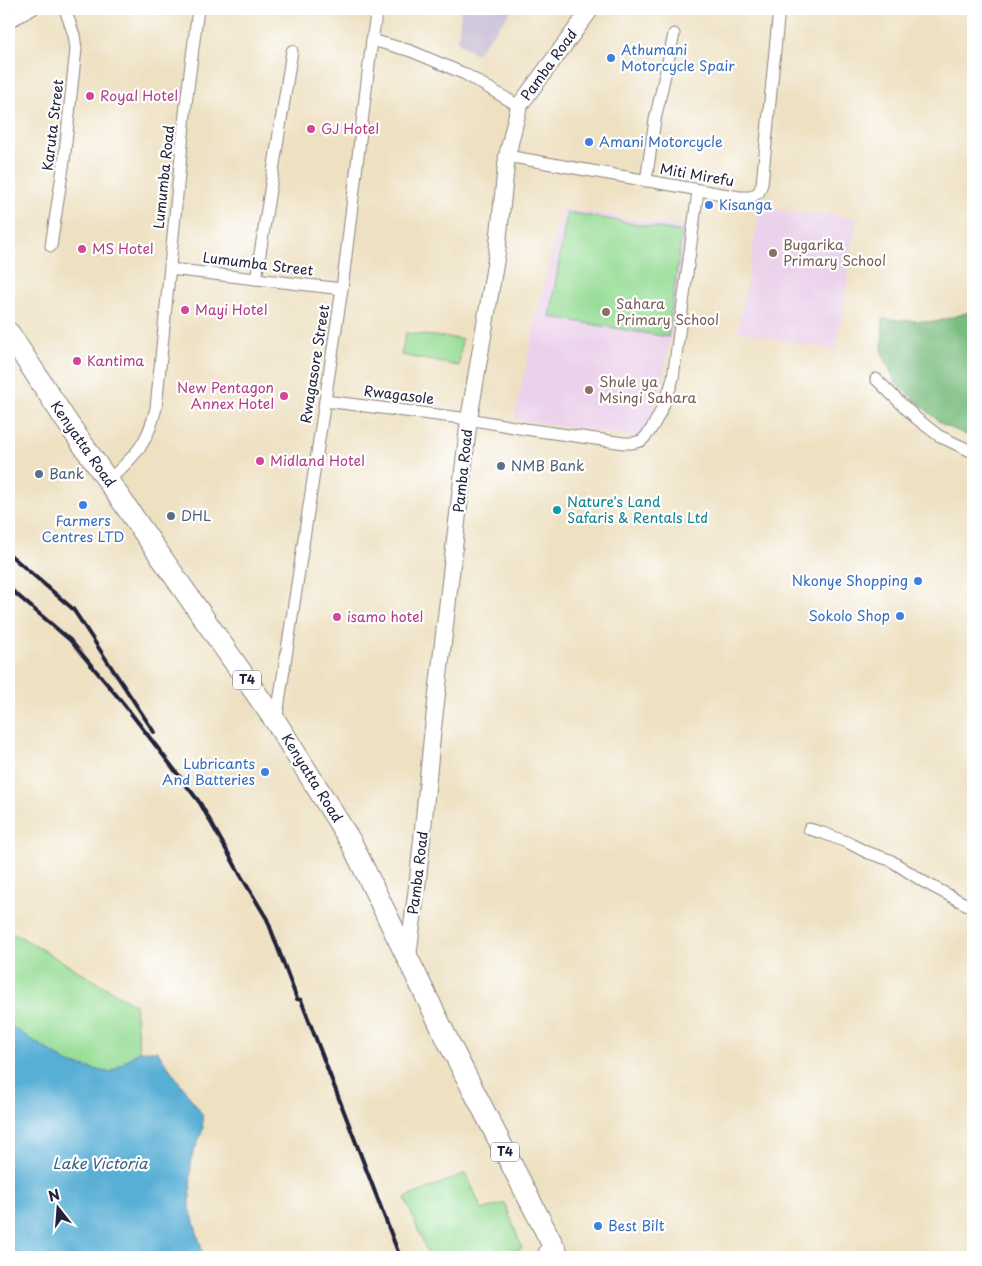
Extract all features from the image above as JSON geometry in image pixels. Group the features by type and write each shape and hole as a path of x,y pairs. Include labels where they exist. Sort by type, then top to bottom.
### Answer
{"highway":[{"name":"Kenyatta Road","path":"9,333 65,419 276,722 352,842 550,1251"}],"main road":[{"name":"Pamba Road","path":"408,957 469,418 497,253 507,156 520,106 591,9"}],"street":[{"path":"9,22 33,9"},
{"name":"Karuta Street","path":"51,246 64,161 76,49 74,35 65,9"},
{"name":"Lumumba Road","path":"108,481 141,448 151,430 157,398 198,9"},
{"name":"Rwagasore Street","path":"276,722 342,289 377,9"},
{"name":"Miti Mirefu","path":"507,156 698,191 751,197 759,192 762,184 779,9"},
{"path":"646,181 656,120 674,34"},
{"path":"372,40 411,51 465,74 520,106"},
{"path":"256,279 292,52"},
{"name":"Rwagasole","path":"325,400 469,418 525,429 624,443 638,443 644,439 666,398 673,378 698,191"},
{"name":"Lumumba Street","path":"170,269 342,289"},
{"path":"876,379 916,418 939,436 973,452"},
{"path":"809,829 823,832 866,852 890,860 924,882 973,908"}],"shaded area":[{"path":"461,9 513,9 476,54 458,42"},
{"name":"Sahara Primary School","path":"561,208 689,228 660,396 640,438 514,419"},
{"path":"760,208 857,218 836,351 738,331"}],"green space":[{"path":"567,212 682,232 668,337 550,317"},
{"path":"973,311 973,438 942,424 896,383 882,353 883,319 936,322"},
{"path":"406,333 462,339 459,366 401,355"},
{"path":"9,930 135,1005 139,1051 110,1073 68,1063 9,1025"},
{"path":"466,1173 482,1210 505,1203 522,1248 502,1257 429,1257 405,1198"}],"water":[{"name":"Lake Victoria","path":"9,1025 68,1063 110,1073 139,1051 157,1051 202,1114 203,1129 191,1159 190,1208 204,1257 9,1257"}],"railway":[{"path":"9,554 73,609 154,732"},
{"path":"9,588 70,640 123,703 200,803 267,919 297,999 301,1000 400,1257"}],"place":[{"name":"Athumani Motorcycle Spair","path":"611,58"},
{"name":"Royal Hotel","path":"90,96"},
{"name":"GJ Hotel","path":"311,129"},
{"name":"Amani Motorcycle","path":"589,142"},
{"name":"Kisanga","path":"709,205"},
{"name":"MS Hotel","path":"82,249"},
{"name":"Bugarika Primary School","path":"773,253"},
{"name":"Mayi Hotel","path":"185,310"},
{"name":"Sahara Primary School","path":"606,312"},
{"name":"Kantima","path":"77,361"},
{"name":"Shule ya Msingi Sahara","path":"589,390"},
{"name":"New Pentagon Annex Hotel","path":"284,396"},
{"name":"Midland Hotel","path":"260,461"},
{"name":"NMB Bank","path":"501,466"},
{"name":"Bank","path":"39,474"},
{"name":"Farmers Centres LTD","path":"83,505"},
{"name":"Nature's Land Safaris & Rentals Ltd","path":"557,510"},
{"name":"DHL","path":"171,516"},
{"name":"Nkonye Shopping","path":"918,581"},
{"name":"Sokolo Shop","path":"900,616"},
{"name":"isamo hotel","path":"337,617"},
{"name":"Lubricants And Batteries","path":"265,772"},
{"name":"Best Bilt","path":"598,1226"}]}
